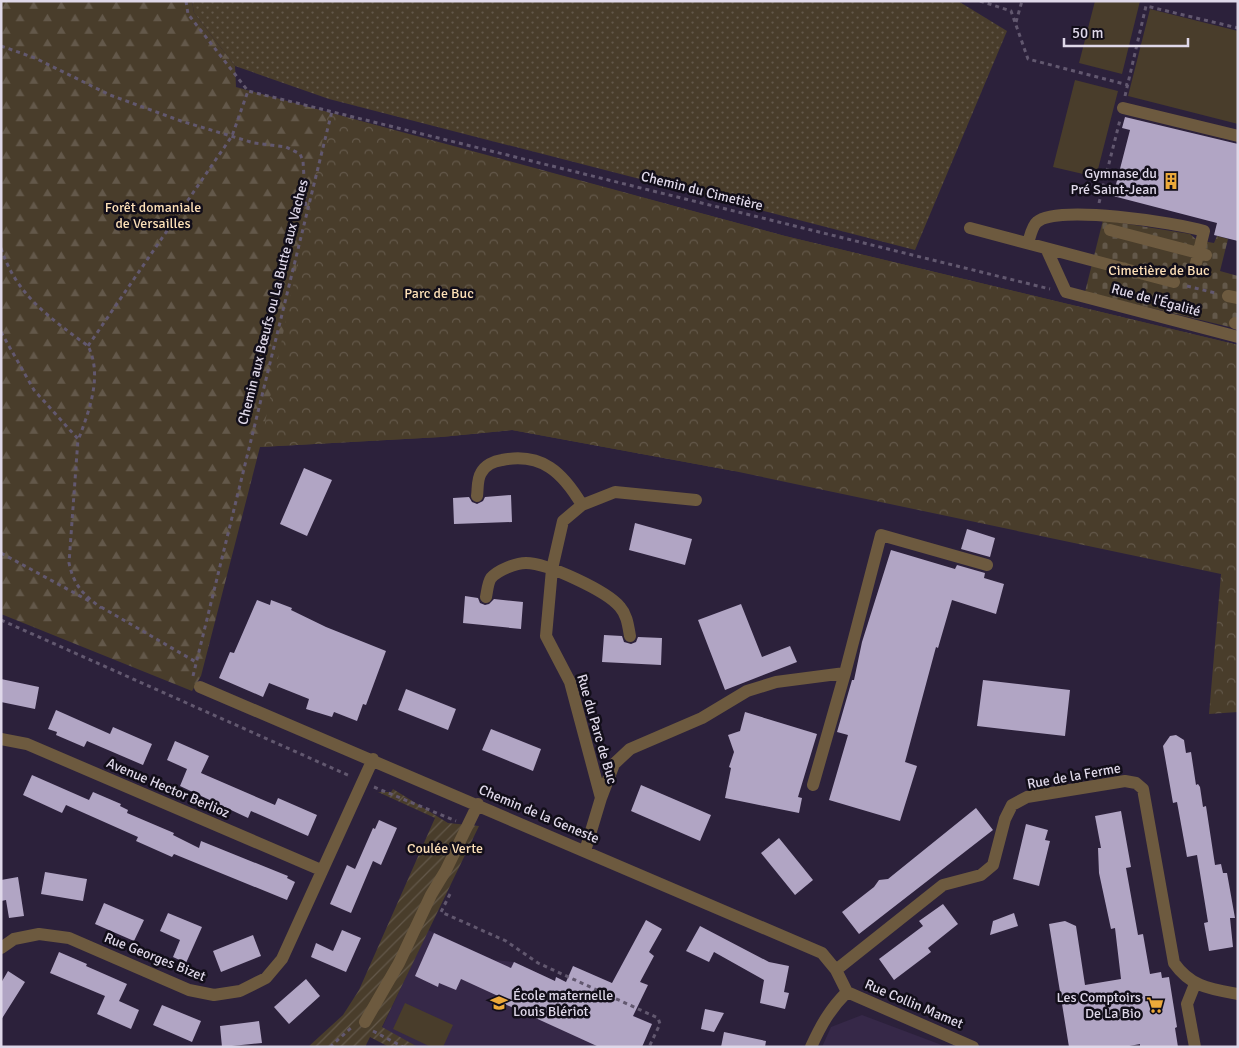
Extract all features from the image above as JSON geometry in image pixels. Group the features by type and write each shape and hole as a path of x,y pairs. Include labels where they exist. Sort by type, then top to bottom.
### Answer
{"street":[{"path":"1122,108 1238,136"},
{"path":"1028,243 1034,226 1045,218 1096,214 1204,232 1200,257 1110,230"},
{"path":"970,228 1176,283"},
{"path":"1046,248 1066,292"},
{"name":"Rue de l'Égalité","path":"1066,292 1238,338"},
{"path":"476,496 480,474 492,461 518,457 546,464 570,484 582,505"},
{"name":"Rue du Parc de Buc","path":"585,851 601,798 570,682 546,636 552,569 564,521 582,505 615,492 696,500"},
{"path":"813,786 846,673 881,535 987,566"},
{"path":"486,597 490,579 504,569 526,563 552,569 598,589 619,606 627,619 630,636"},
{"path":"601,798 614,764 630,749 702,718 747,691 776,682 846,673"},
{"name":"Chemin de la Geneste","path":"200,687 373,759 822,953 836,970 847,992"},
{"name":"Avenue Hector Berlioz","path":"1,740 27,744 321,870"},
{"name":"Rue Georges Bizet","path":"1,948 14,939 39,934 69,938 190,990 214,995 240,991 266,978 282,958 373,759"},
{"name":"Rue de la Ferme","path":"836,970 943,885 981,875 993,865 1005,819 1012,805 1027,797 1125,781 1136,783 1143,789 1174,963 1183,976 1195,984 1238,994"},
{"path":"365,1022 399,963 431,894 478,804"},
{"path":"1195,984 1187,1004 1195,1047"},
{"name":"Rue Collin Mamet","path":"812,1047 832,1007 847,992 973,1047"}],"path":[{"path":"186,1 188,14 248,90 332,111"},
{"path":"980,1 1011,11 1028,59 1128,85"},
{"path":"1015,22 1022,1"},
{"path":"1096,214 1146,6 1238,28"},
{"path":"1,46 35,58 110,95 254,143 286,146 300,154 303,161 306,213"},
{"path":"88,346 232,136 248,90"},
{"name":"Chemin aux Bœufs ou La Butte aux Vaches","path":"200,687 192,683 196,662 332,111"},
{"name":"Chemin du Cimetière","path":"332,111 1066,292"},
{"path":"1,248 6,263 26,296 88,346 93,366 92,402 78,438 69,563 72,580 86,596 101,608"},
{"path":"1176,283 1230,296"},
{"path":"1,332 34,390 78,438"},
{"path":"1,552 196,662"},
{"path":"1,620 362,782 468,826"},
{"path":"454,886 442,912 506,941 538,963 658,1018 660,1024 649,1047"},
{"path":"330,1047 354,1026 365,1022 368,1028 403,1047"}],"shaded area":[{"name":"École maternelle Louis Blériot","path":"428,930 494,960 514,962 555,981 556,977 561,979 560,983 652,1024 642,1047 418,1047 382,1028"},
{"path":"862,1015 947,1047 822,1047 831,1027"}],"green space":[{"name":"Forêt domaniale de Versailles","path":"1,1 192,1 194,13 235,66 236,87 785,236 1238,345 734,471 512,430 441,437 260,447 201,676 192,691 1,614"},
{"path":"192,1 958,1 1007,31 915,250 329,99 235,66 194,13"},
{"path":"1095,1 1140,1 1122,74 1079,63"},
{"path":"1150,9 1238,31 1238,124 1128,96"},
{"path":"1075,80 1118,91 1096,177 1053,167"},
{"name":"Parc de Buc","path":"328,113 785,236 1238,345 1238,712 1209,714 1221,574 734,471 512,430 441,437 260,447"},
{"name":"Cimetière de Buc","path":"1103,220 1190,234 1197,240 1214,243 1217,236 1228,239 1220,271 1238,276 1238,329 1085,292"},
{"name":"Coulée Verte","path":"393,789 448,823 479,826 382,1027 418,1047 389,1047 370,1037 365,1047 308,1047 343,1015 359,990 435,818 378,792 391,792"},
{"path":"405,1003 453,1025 443,1047 431,1047 393,1029"}],"building":[{"name":"Gymnase du Pré Saint-Jean","path":"1125,117 1238,144 1238,241 1214,235 1217,223 1113,196 1130,130 1122,128"},
{"path":"304,468 332,480 307,536 280,524"},
{"path":"511,495 512,522 454,524 453,498 469,497 472,502 477,504 483,501 485,497"},
{"path":"635,523 692,539 685,565 629,550"},
{"path":"967,529 995,538 990,557 961,549"},
{"path":"891,550 955,569 957,565 985,573 984,578 1004,584 996,614 952,600 938,648 936,647 905,762 917,766 900,821 829,800 848,735 837,732 852,680 854,680 862,642"},
{"path":"465,596 478,598 480,603 485,605 494,599 523,602 521,629 463,623"},
{"path":"257,600 270,605 271,600 292,608 291,610 326,627 386,651 366,705 363,704 357,721 334,712 332,717 306,709 309,699 269,683 263,697 219,678 230,652 234,653"},
{"path":"741,604 762,657 790,646 797,662 725,690 698,620"},
{"path":"604,635 622,636 624,642 631,644 636,642 638,637 662,638 661,665 602,662"},
{"path":"1,679 39,687 35,709 1,702"},
{"path":"983,680 1070,690 1065,736 977,726"},
{"path":"406,689 456,709 448,730 398,710"},
{"path":"56,710 110,734 113,727 152,744 143,765 87,741 84,747 56,735 57,732 48,729"},
{"path":"745,712 817,734 798,797 802,798 799,813 725,798 731,768 729,767 734,752 728,735 740,731"},
{"path":"491,729 541,749 533,771 482,750"},
{"path":"1176,735 1184,740 1186,753 1191,752 1196,785 1198,784 1200,787 1203,807 1206,806 1215,865 1221,864 1223,873 1227,873 1235,918 1230,918 1233,947 1209,951 1204,923 1208,922 1197,855 1187,857 1177,802 1173,803 1163,746 1170,736"},
{"path":"175,741 209,756 201,773 275,805 278,798 317,815 308,836 251,811 248,818 180,786 187,769 167,760"},
{"path":"32,775 89,800 93,792 121,804 120,806 128,810 127,813 174,833 173,835 199,848 201,841 288,876 287,878 295,882 287,900 174,854 172,857 136,841 138,837 66,805 62,813 23,795"},
{"path":"641,785 711,815 700,841 631,811"},
{"path":"976,808 993,830 859,934 842,912 874,887 879,880 888,879"},
{"path":"1121,811 1131,867 1126,868 1138,935 1143,934 1150,974 1161,972 1162,978 1169,977 1177,1027 1175,1028 1178,1047 1140,1047 1140,1044 1124,1047 1069,1047 1049,924 1065,921 1076,926 1085,985 1121,979 1115,928 1111,929 1099,873 1098,848 1101,848 1095,816"},
{"path":"379,820 397,828 381,865 373,861 351,913 330,904 347,865 355,869 373,828 375,829"},
{"path":"1026,824 1048,830 1045,840 1050,841 1039,886 1013,879"},
{"path":"779,838 813,880 795,895 761,853"},
{"path":"45,872 87,879 83,901 41,894"},
{"path":"18,877 24,916 9,918 6,900 1,901 1,880"},
{"path":"104,903 144,920 134,941 95,924"},
{"path":"943,904 958,924 928,948 931,952 894,980 879,959 923,926 919,921"},
{"path":"168,913 202,927 186,963 173,957 180,940 160,931"},
{"path":"1014,913 1018,926 990,935 993,921"},
{"path":"646,920 662,929 649,952 654,956 640,982 648,985 633,1016 652,1024 642,1047 599,1047 496,1000 498,996 461,979 456,990 439,983 438,987 415,976 434,933 511,968 514,962 555,981 556,977 566,982 573,966 612,983"},
{"path":"700,926 769,962 789,966 784,992 789,993 785,1009 760,1003 764,980 714,952 709,962 686,951"},
{"path":"342,930 361,938 346,972 311,957 316,943 333,951"},
{"path":"253,935 261,956 221,972 213,951"},
{"path":"59,952 127,984 119,1001 139,1010 131,1029 97,1014 105,996 50,973"},
{"path":"8,971 25,982 1,1020 1,983"},
{"path":"306,979 320,996 289,1024 274,1007"},
{"path":"162,1005 201,1021 192,1042 153,1025"},
{"path":"705,1009 724,1013 714,1032 701,1029"},
{"path":"259,1021 262,1043 222,1047 220,1026"},
{"path":"724,1032 766,1041 765,1047 721,1047"}],"place":[{"name":"Gymnase du Pré Saint-Jean","path":"1171,181"},
{"name":"École maternelle Louis Blériot","path":"499,1003"},
{"name":"Les Comptoirs De La Bio","path":"1155,1005"}]}
